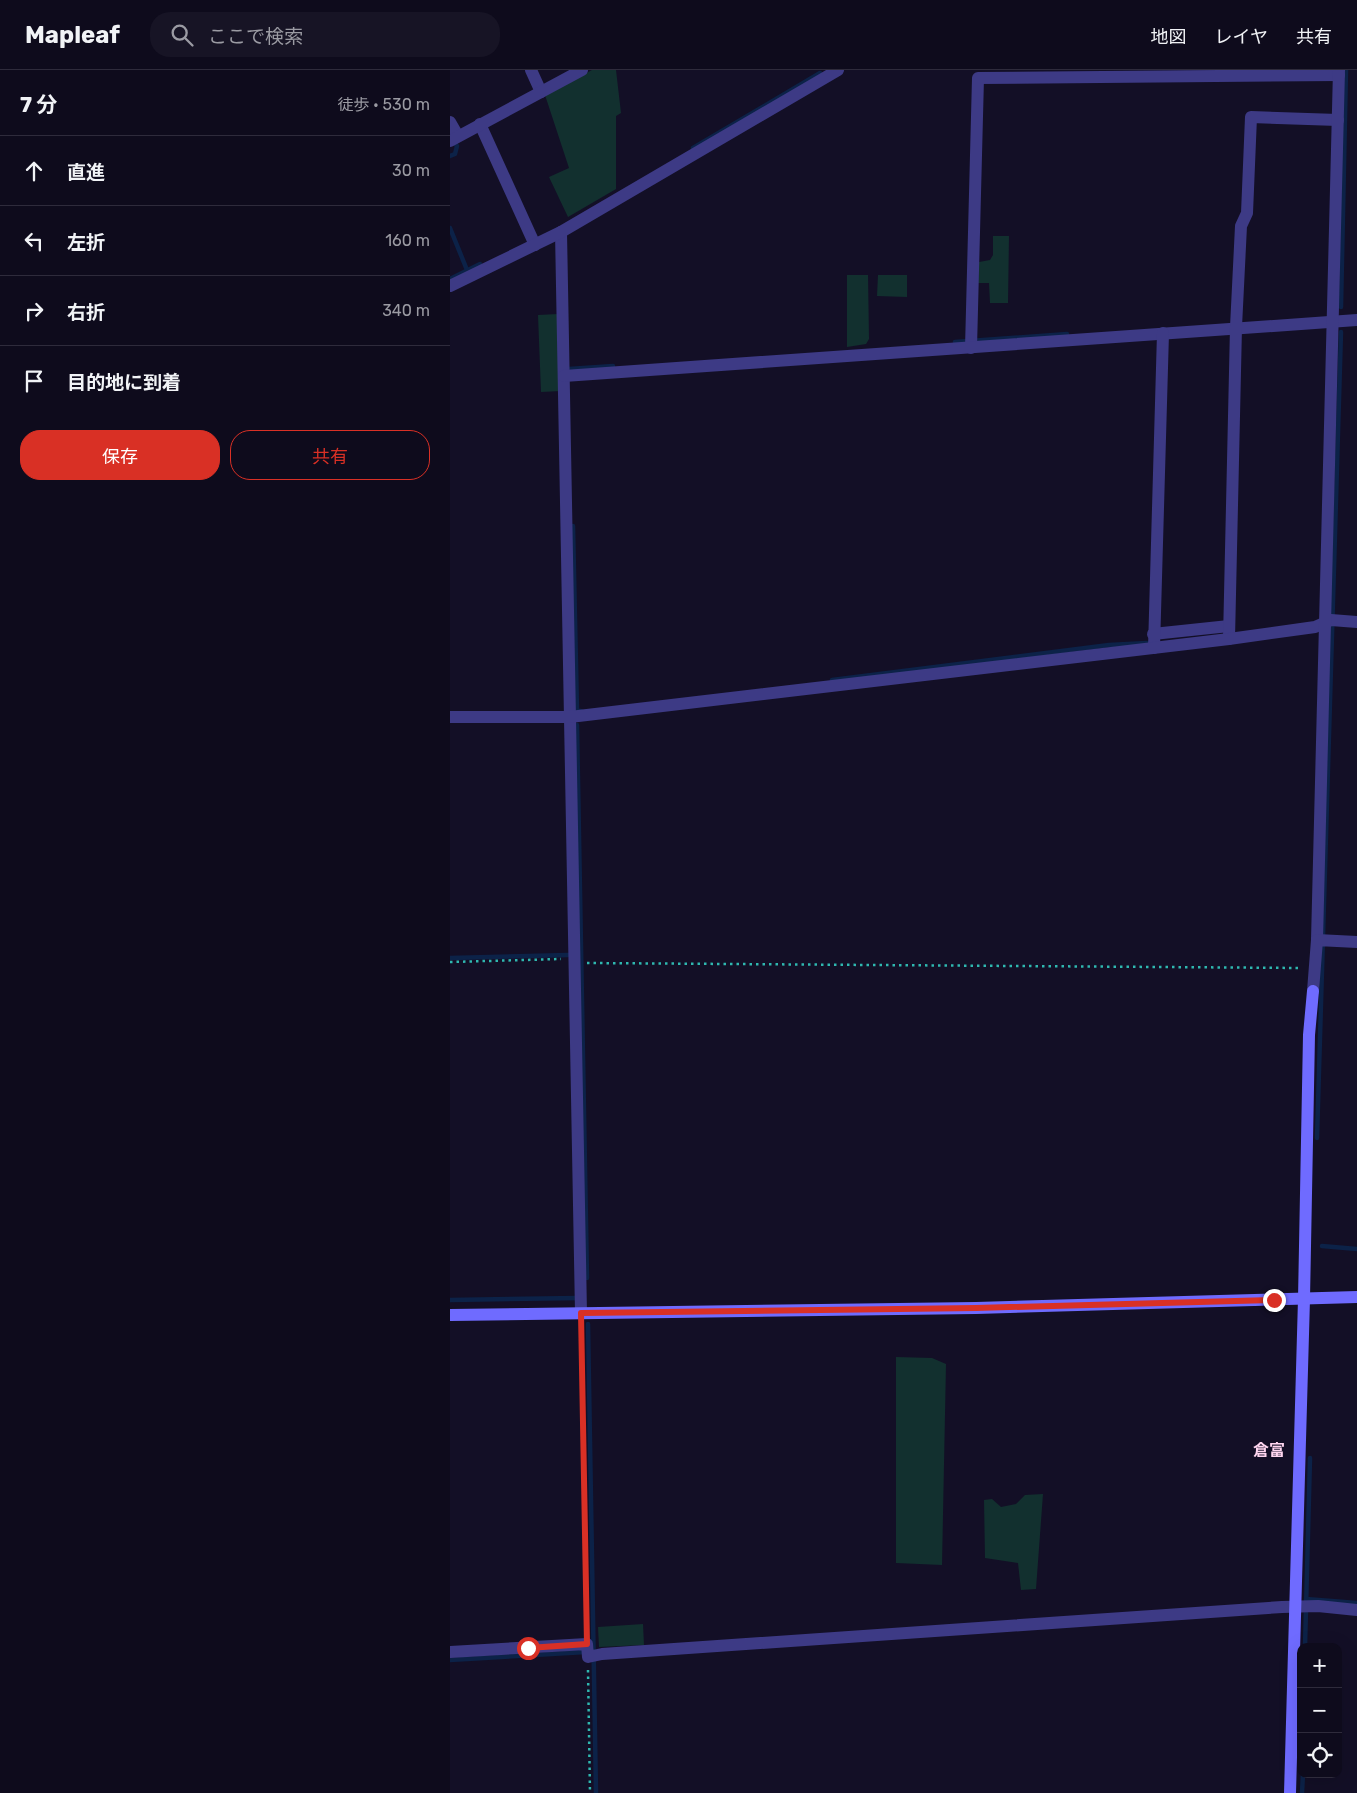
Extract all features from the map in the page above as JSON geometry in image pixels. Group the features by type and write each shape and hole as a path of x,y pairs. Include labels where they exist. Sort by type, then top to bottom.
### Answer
{"street":[{"path":"531,70 542,92"},
{"path":"450,122 454,139 582,70"},
{"path":"450,286 561,232 838,70"},
{"path":"971,343 978,78 1339,72 1331,621 1322,940 1315,968 1309,1035 1304,1299 1303,1608 1290,1793"},
{"path":"1229,632 1236,324 1242,226 1247,213 1251,117 1338,120"},
{"path":"480,124 535,245"},
{"path":"561,232 570,717 580,960 581,1313"},
{"path":"564,376 971,343 1162,333 1236,324 1357,320"},
{"path":"1154,641 1162,333"},
{"path":"450,717 570,717 1154,641 1229,632 1315,627 1331,621 1357,622"},
{"path":"1322,940 1357,942"},
{"path":"450,1315 976,1308 1357,1297"},
{"path":"450,1652 590,1652 1318,1606 1357,1610"}],"path":[{"path":"450,962 580,960 1315,968"},
{"path":"581,1313 590,1652 590,1793"}],"green space":[{"path":"592,70 616,70 621,113 616,116 616,189 568,217 549,177 569,168 545,95"},
{"path":"993,236 1009,236 1008,303 990,303 989,283 978,283 979,262 990,260 993,255"},
{"path":"847,275 868,275 869,339 866,344 847,347"},
{"path":"878,275 907,275 907,297 877,296"},
{"path":"558,314 561,391 541,392 538,315"},
{"path":"896,1357 932,1358 946,1364 942,1565 896,1563"},
{"path":"1043,1494 1036,1589 1021,1590 1018,1563 985,1558 984,1500 992,1499 1001,1507 1016,1504 1025,1495"},
{"path":"643,1624 644,1645 599,1647 598,1627"}],"waterway":[{"path":"1341,307 1346,70"},
{"path":"693,148 820,73"},
{"path":"450,156 455,154 457,146 455,143"},
{"path":"450,228 467,270"},
{"path":"450,279 480,264"},
{"path":"1317,1138 1341,332"},
{"path":"955,342 1067,334"},
{"path":"569,369 613,366"},
{"path":"573,526 577,711 581,711"},
{"path":"832,680 1109,645 1147,643"},
{"path":"577,725 587,1278"},
{"path":"450,958 568,955"},
{"path":"1322,1246 1357,1249"},
{"path":"450,1300 578,1298"},
{"path":"588,1324 596,1793"},
{"path":"1305,1643 1310,1458"},
{"path":"1306,1599 1357,1603"},
{"path":"450,1660 586,1652"},
{"path":"1302,1793 1303,1778"}],"district":[{"name":"倉富","path":"1269,1450"}],"route":[{"path":"528,1648 587,1644 581,1313 976,1308 1274,1300"}]}
